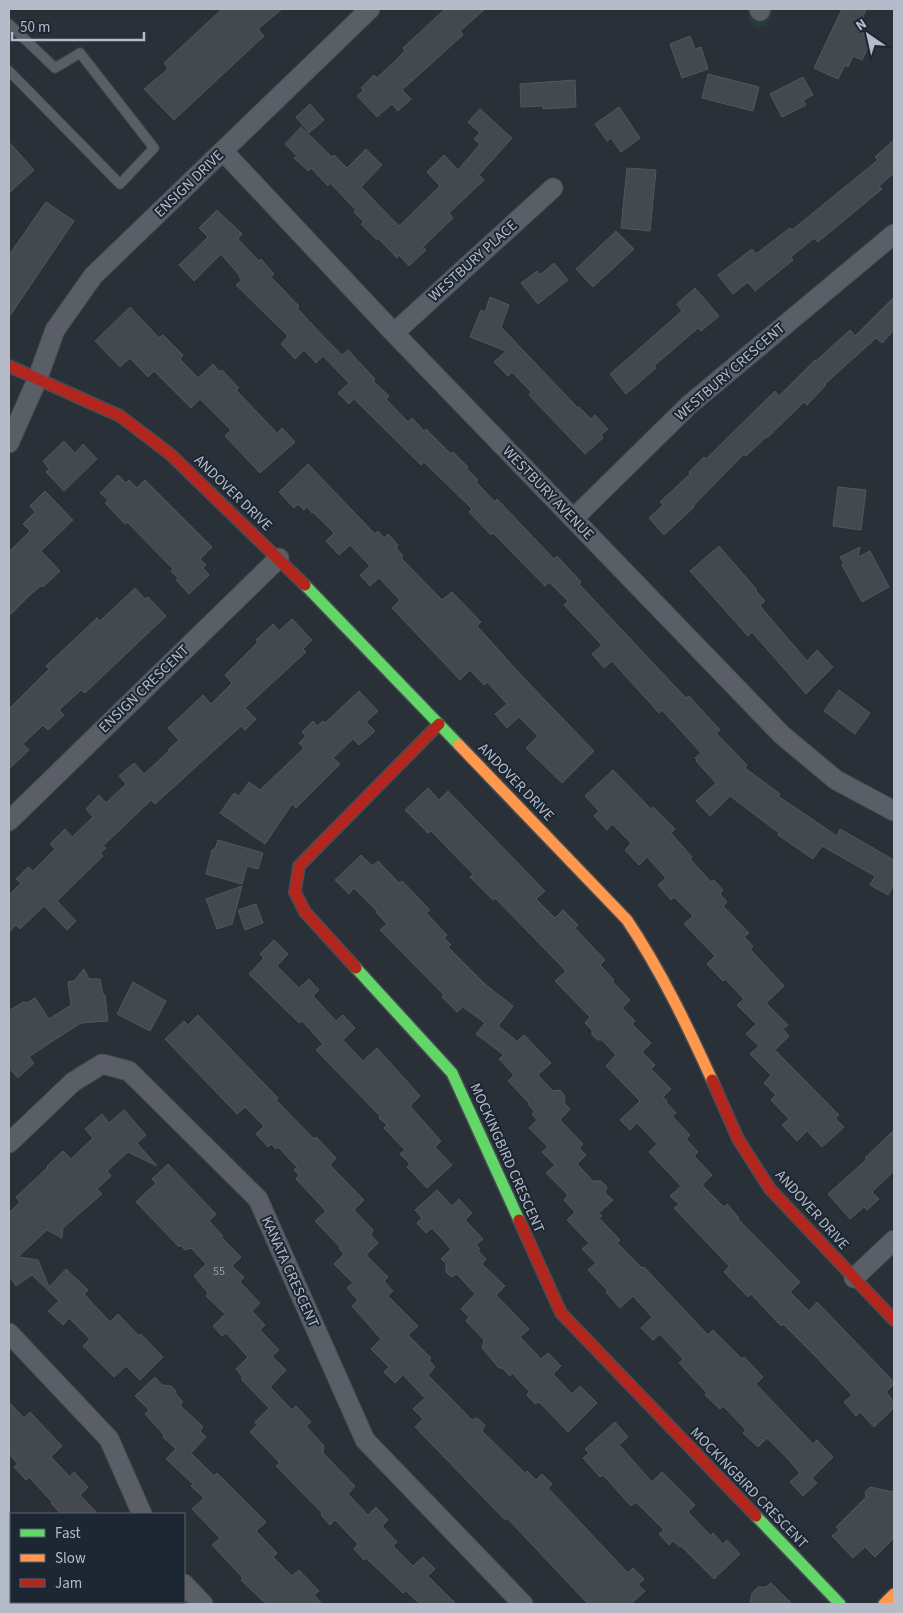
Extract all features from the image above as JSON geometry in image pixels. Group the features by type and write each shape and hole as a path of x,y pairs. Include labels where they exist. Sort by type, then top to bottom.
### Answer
{"street":[{"name":"ENSIGN DRIVE","path":"37,380 55,330 93,276 370,9"},
{"name":"WESTBURY AVENUE","path":"223,151 394,333 782,735 836,780 894,811"},
{"name":"WESTBURY PLACE","path":"394,333 553,188"},
{"name":"WESTBURY CRESCENT","path":"573,519 689,405 894,234"},
{"name":"ANDOVER DRIVE","path":"9,366 120,416 170,454 279,558 628,920 647,950 687,1025 738,1139 770,1189 894,1320"},
{"path":"9,443 37,380"},
{"name":"ENSIGN CRESCENT","path":"9,821 279,558"},
{"name":"MOCKINGBIRD CRESCENT","path":"439,724 299,866 295,892 305,912 452,1073 560,1313 840,1604"},
{"name":"KANATA CRESCENT","path":"9,1143 73,1082 102,1064 129,1071 258,1199 364,1440 523,1604"},
{"path":"854,1278 894,1240"},
{"path":"9,1333 109,1439 142,1513"},
{"path":"185,1585 203,1604"},
{"path":"884,1604 894,1594"}],"lane":[{"path":"9,24 55,68 80,53 154,148 120,184 9,71"}],"green space":[{"path":"750,9 769,9 773,12 767,26 756,28 748,20"}],"building":[{"path":"222,9 282,9 258,29 264,36 174,120 144,89 168,69 164,63"},
{"path":"445,9 485,9 460,31 463,35 402,90 411,99 398,111 392,104 377,117 357,96 364,90 361,88 374,75 377,78 405,51 403,48"},
{"path":"842,9 866,9 858,31 873,37 862,60 853,56 848,67 845,65 838,79 814,68"},
{"path":"690,36 695,49 701,47 708,69 682,78 670,44"},
{"path":"708,74 759,87 753,111 702,98"},
{"path":"803,77 813,95 803,100 806,105 782,117 770,94"},
{"path":"575,80 576,107 543,109 543,106 521,107 520,84"},
{"path":"310,104 324,120 309,133 296,117"},
{"path":"619,107 640,138 621,152 611,138 607,141 595,124"},
{"path":"480,109 512,138 479,175 484,180 449,213 453,218 423,247 426,250 409,266 399,255 397,258 378,238 377,240 361,224 364,222 354,212 356,210 330,183 328,186 311,168 308,171 294,158 297,156 285,144 301,127 332,157 334,155 347,168 366,149 382,165 361,187 399,226 440,186 427,172 444,155 458,170 480,144 474,139 480,133 468,122"},
{"path":"894,140 894,173 879,186 882,189 818,242 814,238 791,257 793,260 755,291 748,282 733,294 718,275 752,249 756,254 790,228 792,230 878,160 875,157"},
{"path":"9,142 34,170 9,193"},
{"path":"627,168 656,170 650,231 621,228"},
{"path":"46,202 74,221 9,317 9,255"},
{"path":"217,210 242,234 238,239 259,261 261,259 274,274 271,277 299,306 297,308 324,337 342,355 348,350 375,379 373,381 389,396 386,399 408,422 412,418 451,454 453,452 468,467 466,468 478,480 476,482 495,502 497,499 554,559 557,556 581,582 579,584 653,663 686,698 689,696 720,730 716,733 747,765 745,768 780,794 778,796 837,836 840,829 894,860 894,884 888,895 870,885 875,876 822,846 813,859 778,835 779,833 730,796 710,816 696,801 716,783 696,761 695,758 701,753 662,710 659,713 612,661 604,668 592,654 602,645 564,605 568,601 549,582 545,586 493,533 491,535 469,512 472,509 424,462 421,465 354,399 349,404 338,393 349,383 323,356 316,363 304,350 295,359 281,344 288,336 236,285 242,280 221,254 194,281 179,265 208,237 199,228"},
{"path":"616,231 634,249 593,287 576,269"},
{"path":"554,263 568,280 538,304 521,283 537,271 540,275"},
{"path":"695,288 719,316 701,331 698,328 654,366 656,368 626,394 610,374 682,311 677,304"},
{"path":"490,297 509,305 501,327 578,408 591,419 595,415 608,429 601,435 603,438 585,454 529,395 531,392 512,372 508,376 494,362 506,351 470,337 481,310 485,312"},
{"path":"894,297 894,330 882,343 876,338 825,384 807,405 804,402 767,438 746,456 744,454 694,507 664,535 649,518 663,505 660,502 690,474 689,472 704,457 706,459 775,391 779,396 815,360 850,330 855,336"},
{"path":"130,307 159,338 163,335 183,355 180,359 198,378 213,364 220,372 222,370 239,388 236,390 277,433 282,428 295,442 260,473 225,436 231,430 200,399 191,408 154,371 148,377 130,358 120,367 95,341"},
{"path":"64,441 75,453 83,444 97,459 64,491 46,472 49,469 43,461"},
{"path":"308,464 375,534 378,531 384,538 388,534 398,545 396,548 403,556 401,558 442,600 452,592 481,622 477,626 594,751 562,783 526,748 538,736 519,717 507,728 495,714 507,704 487,682 484,685 470,670 460,680 392,608 400,600 379,578 370,586 360,575 370,566 350,545 339,555 326,541 334,533 307,507 304,510 298,504 294,508 279,492"},
{"path":"118,475 126,483 129,480 137,488 145,480 212,547 200,559 206,565 203,568 209,575 189,594 176,580 178,578 171,571 173,569 127,522 125,524 105,503 108,500 100,493"},
{"path":"838,487 866,490 861,530 833,526"},
{"path":"45,491 73,520 41,551 60,571 43,587 42,585 30,595 9,616 9,552 30,531 23,524 35,512 30,506"},
{"path":"719,546 765,601 760,606 807,661 817,650 833,667 806,694 752,632 748,636 690,571"},
{"path":"860,547 858,557 870,551 889,587 862,602 842,565 844,564 840,557"},
{"path":"135,588 145,599 148,597 166,616 85,693 81,690 59,710 64,715 48,730 43,725 23,744 29,750 9,769 9,709 49,669 46,666 97,618 100,621"},
{"path":"292,619 312,640 303,649 306,652 245,708 256,719 245,730 241,726 155,804 151,800 103,846 106,848 100,853 103,856 57,901 76,921 67,930 44,906 20,929 16,925 9,932 9,895 21,883 16,879 28,867 33,871 55,849 50,844 65,829 72,837 93,817 86,809 99,795 106,803 126,784 119,776 134,763 144,774 169,751 179,740 168,728 203,695 211,704 232,683 225,675 258,642 256,640 273,624 279,631"},
{"path":"839,690 870,713 855,734 824,711"},
{"path":"359,691 378,711 366,722 375,731 359,745 353,739 333,758 340,764 296,808 292,804 265,844 220,813 234,793 239,796 249,782 260,790 304,748 299,743 306,736 302,732 313,721 317,726 323,721 325,723"},
{"path":"613,770 651,809 653,807 675,829 671,833 692,857 690,859 711,882 714,880 723,890 720,894 727,902 723,906 749,933 744,937 753,946 750,949 784,986 766,1003 788,1025 783,1029 789,1036 775,1050 839,1115 835,1118 844,1127 822,1147 807,1131 797,1141 782,1125 789,1119 771,1100 776,1095 764,1083 771,1075 750,1054 759,1046 746,1034 756,1024 737,1005 744,999 707,964 715,956 684,924 693,916 674,897 671,900 658,885 666,878 647,857 639,865 625,850 631,843 612,824 607,830 594,816 599,811 585,796"},
{"path":"428,788 439,800 448,791 545,891 536,899 555,918 563,910 578,925 575,928 605,960 600,965 630,1000 622,1008 635,1021 632,1024 651,1043 642,1052 655,1065 651,1069 671,1089 663,1097 676,1113 672,1116 690,1135 686,1139 698,1152 694,1156 712,1175 702,1185 724,1207 727,1204 738,1219 800,1282 790,1292 809,1311 817,1302 894,1382 886,1392 894,1402 894,1408 874,1427 860,1412 856,1416 844,1402 852,1395 816,1357 783,1324 781,1326 751,1294 748,1297 724,1272 729,1266 674,1208 679,1204 670,1196 681,1186 649,1152 657,1144 637,1123 630,1130 620,1120 640,1101 606,1066 616,1055 602,1040 598,1040 592,1035 592,1030 585,1023 590,1017 555,981 566,971 495,898 493,900 470,877 473,874 431,831 428,833 405,810"},
{"path":"218,840 263,853 258,869 247,866 242,884 206,874 212,850 215,849"},
{"path":"361,855 372,866 378,861 399,883 402,881 430,910 426,913 447,935 444,938 451,945 448,947 486,985 513,1006 498,1026 517,1041 524,1035 551,1063 538,1075 553,1091 560,1090 565,1096 564,1103 570,1109 560,1120 583,1144 579,1148 586,1155 577,1164 593,1181 601,1181 607,1187 605,1193 613,1200 599,1213 602,1216 599,1218 620,1240 617,1243 642,1268 644,1267 708,1335 713,1330 742,1359 744,1357 763,1377 756,1384 813,1444 817,1440 833,1457 812,1478 817,1483 803,1496 790,1482 800,1473 786,1457 767,1438 758,1447 743,1433 746,1430 723,1406 720,1409 705,1395 707,1393 679,1363 683,1359 660,1334 653,1340 641,1328 652,1317 633,1296 620,1308 606,1292 608,1291 588,1270 596,1263 582,1249 589,1243 567,1220 575,1212 564,1200 568,1195 546,1173 555,1165 542,1152 548,1147 529,1128 537,1120 532,1114 535,1112 508,1081 514,1075 499,1059 504,1055 476,1034 485,1023 463,1007 457,1012 442,997 444,995 380,930 387,924 377,911 354,888 349,894 335,880"},
{"path":"242,886 232,924 217,929 206,899"},
{"path":"256,904 263,923 245,930 238,910"},
{"path":"274,940 288,954 277,966 299,988 309,979 319,990 313,996 336,1021 343,1015 355,1028 343,1040 363,1061 377,1048 420,1096 410,1106 441,1141 435,1147 452,1165 427,1188 407,1167 410,1164 400,1154 405,1150 384,1128 387,1125 379,1118 380,1116 316,1050 323,1044 302,1021 299,1023 249,974 264,958 260,954"},
{"path":"84,969 89,979 100,979 103,995 105,995 108,1021 81,1023 29,1057 34,1063 18,1078 9,1068 9,1011 23,1002 27,1003 35,998 49,1019 71,1005 68,982 74,981"},
{"path":"133,982 166,1001 150,1031 117,1014"},
{"path":"198,1015 278,1098 276,1100 314,1139 316,1137 336,1158 330,1165 364,1200 354,1210 373,1230 371,1235 378,1243 366,1255 388,1277 384,1281 393,1291 388,1296 418,1326 408,1335 431,1358 429,1360 435,1367 428,1375 472,1420 477,1418 485,1425 482,1431 525,1473 527,1471 536,1480 542,1474 552,1484 548,1488 628,1573 633,1568 644,1579 638,1585 645,1591 631,1604 588,1604 507,1518 505,1520 415,1427 423,1419 413,1409 425,1398 403,1375 395,1383 384,1372 389,1367 371,1349 381,1339 352,1306 358,1300 347,1288 353,1283 334,1264 344,1254 340,1247 315,1221 326,1211 296,1179 299,1175 294,1170 297,1167 278,1147 276,1149 271,1144 268,1147 256,1134 264,1126 245,1107 237,1114 165,1039 184,1021 188,1025"},
{"path":"124,1110 146,1135 137,1143 157,1166 128,1152 107,1171 111,1176 97,1189 102,1194 63,1228 62,1238 47,1230 18,1257 38,1260 49,1287 66,1269 88,1290 84,1294 110,1322 118,1314 139,1336 141,1334 163,1357 140,1380 126,1366 114,1377 83,1346 90,1339 69,1318 63,1325 48,1311 59,1301 32,1275 16,1286 9,1275 9,1213 20,1202 16,1197 63,1151 71,1159 93,1138 85,1129 102,1114 109,1123"},
{"path":"894,1130 894,1171 872,1192 879,1199 867,1210 864,1207 850,1219 828,1194 867,1159 865,1158"},
{"path":"168,1164 216,1214 209,1221 223,1236 221,1237 241,1257 232,1266 244,1277 240,1282 260,1303 252,1311 265,1325 260,1330 279,1350 272,1356 286,1370 270,1387 292,1410 296,1406 311,1422 306,1426 324,1446 323,1453 355,1486 348,1494 368,1515 376,1507 388,1520 382,1526 397,1542 393,1546 413,1566 423,1557 435,1569 428,1576 456,1604 420,1604 406,1591 403,1593 366,1558 364,1560 354,1549 358,1544 335,1520 330,1525 321,1515 322,1513 276,1466 280,1463 250,1432 257,1425 255,1422 269,1408 242,1380 242,1376 236,1369 248,1357 226,1333 222,1336 213,1326 225,1314 206,1296 208,1293 194,1276 206,1264 191,1248 185,1250 180,1245 179,1247 136,1202 156,1183 152,1179"},
{"path":"437,1190 452,1206 459,1199 472,1213 465,1220 483,1239 476,1245 480,1249 478,1251 486,1259 482,1264 505,1286 496,1295 529,1329 520,1337 541,1359 548,1353 561,1366 553,1374 572,1394 580,1386 597,1403 568,1432 539,1402 535,1404 527,1395 529,1391 512,1373 510,1376 502,1368 499,1368 482,1348 484,1340 466,1321 469,1317 461,1309 475,1294 457,1274 451,1277 446,1272 446,1263 441,1259 451,1249 432,1228 426,1233 417,1223 422,1218 415,1210"},
{"path":"155,1377 162,1385 171,1386 175,1390 183,1402 180,1405 203,1427 200,1431 206,1437 191,1453 214,1476 217,1473 266,1522 256,1531 277,1553 273,1557 292,1576 299,1570 319,1591 314,1595 322,1604 266,1604 241,1580 243,1578 212,1545 220,1538 192,1509 204,1498 191,1486 193,1484 166,1459 176,1449 163,1437 164,1435 145,1414 149,1410 135,1396"},
{"path":"9,1402 24,1418 30,1412 62,1446 51,1457 70,1477 74,1472 88,1487 80,1495 97,1513 60,1513 29,1477 26,1480 14,1467 18,1464 9,1454"},
{"path":"615,1422 628,1437 619,1445 652,1482 662,1472 695,1505 688,1512 711,1536 713,1533 723,1544 727,1540 740,1554 714,1579 681,1546 673,1541 669,1545 659,1534 664,1530 636,1502 631,1506 603,1475 600,1477 583,1458 589,1453 585,1449"},
{"path":"870,1487 894,1492 894,1538 875,1557 865,1547 853,1558 832,1536 839,1530 836,1527 866,1497 865,1492"},
{"path":"771,1583 792,1604 750,1604 752,1593 758,1587 766,1587"}],"traffic: fast":[{"path":"305,585 459,745"},
{"path":"356,968 452,1073 519,1220"},
{"path":"756,1516 840,1604"}],"traffic: slow":[{"path":"459,745 627,920 673,998 712,1080"},
{"path":"884,1604 894,1594"}],"traffic: jam":[{"path":"9,366 120,416 170,454 305,585"},
{"path":"356,968 305,912 295,892 299,866 439,724"},
{"path":"712,1080 738,1139 770,1189 894,1320"},
{"path":"519,1220 561,1313 756,1516"}]}
